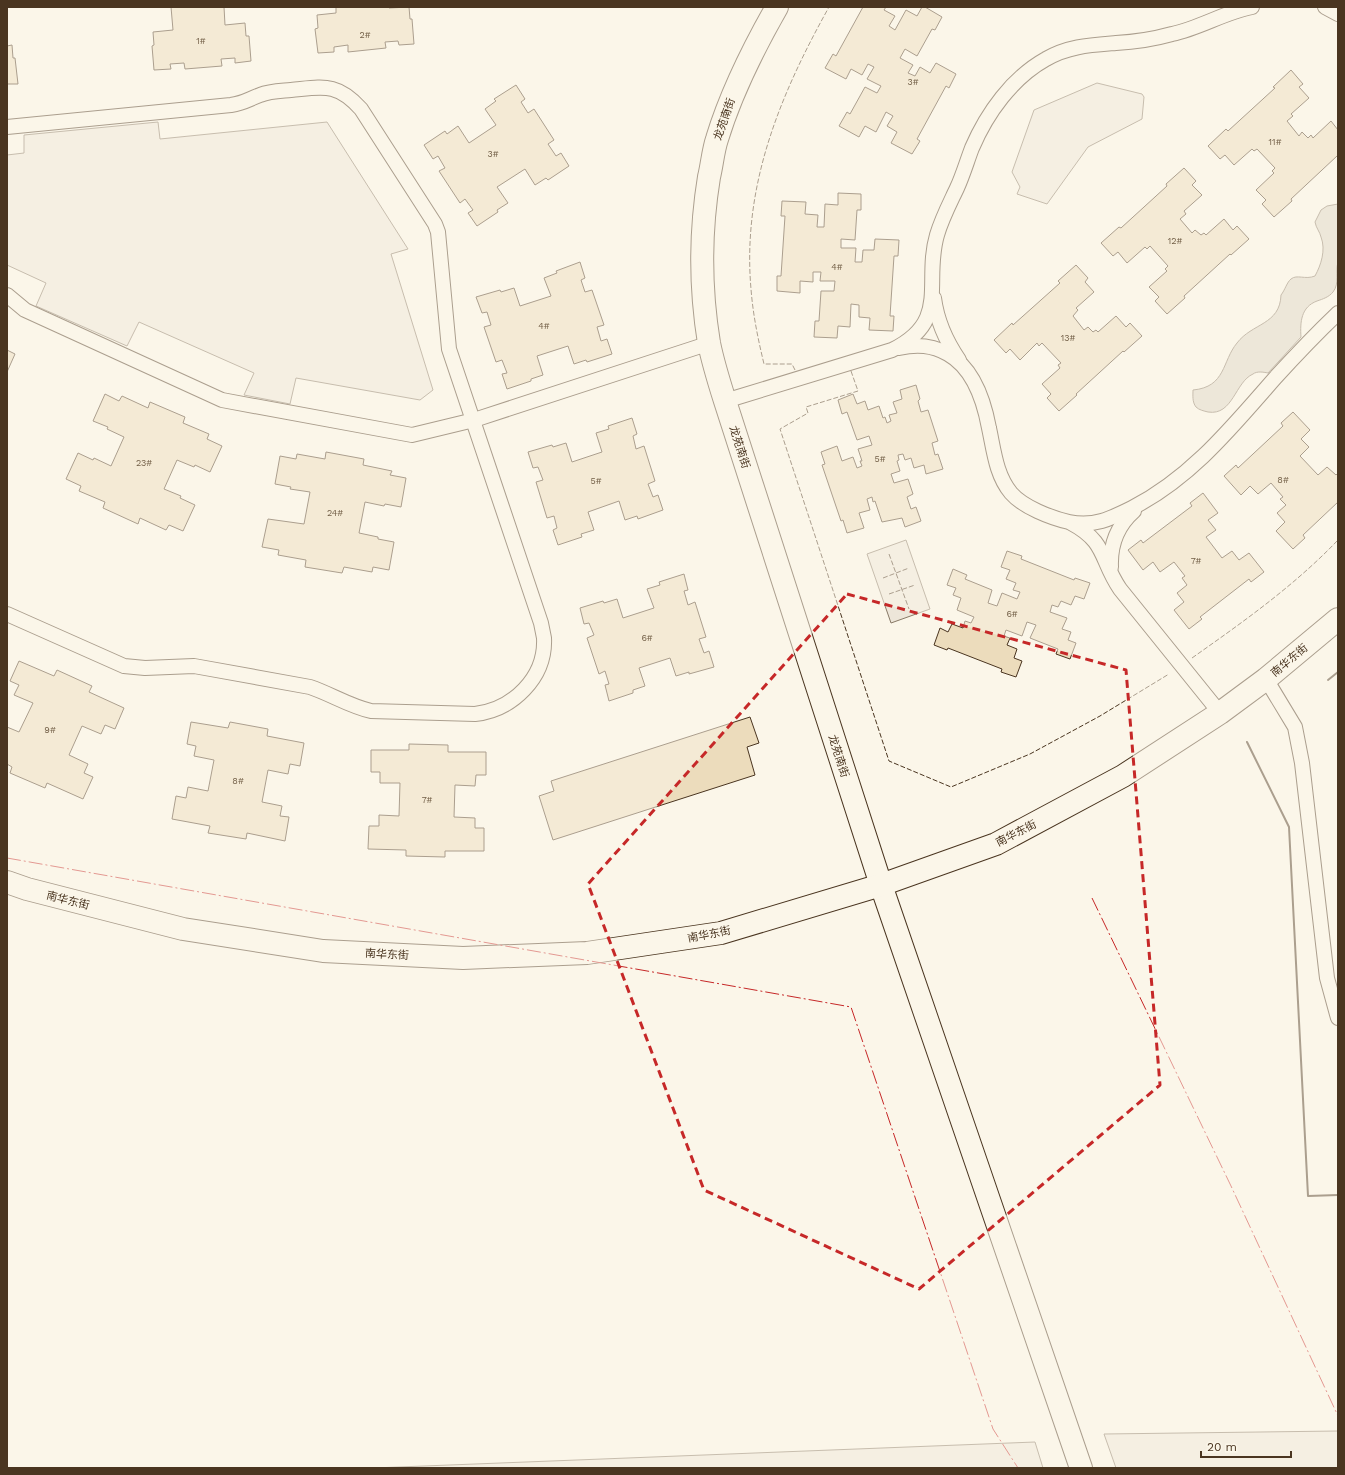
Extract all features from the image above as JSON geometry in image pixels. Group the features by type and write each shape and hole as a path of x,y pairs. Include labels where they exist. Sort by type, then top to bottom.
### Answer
{"street":[{"name":"龙苑南街","path":"777,7 734,91 716,140 707,192 702,236 703,289 710,343 724,401 881,885 1081,1468"},
{"name":"南华东街","path":"7,882 27,889 182,929 323,951 463,958 587,953 721,933 881,885 996,844 1124,776 1220,713 1266,679 1338,619"}],"lane":[{"path":"895,348 909,341 921,329 931,307 933,291 932,262 934,248 946,210 957,188 972,148 987,118 1007,91 1021,77 1046,59 1074,48 1160,37 1188,30 1233,12 1252,7"},
{"path":"1325,7 1338,14"},
{"path":"7,127 231,106 270,92 319,87 330,88 348,96 361,109 436,224 449,348 541,623 544,639 539,666 532,680 524,691 502,706 482,713 474,714 371,711 355,707 324,691 310,687 194,666 136,668 124,666 7,614"},
{"path":"933,291 941,327 952,349 972,379 980,397 989,426 1000,477 1006,486 1017,499 1027,507 1069,522 1083,529 1095,540 1111,573 1124,595 1220,713"},
{"path":"7,295 25,310 222,400 412,435 474,420 710,343"},
{"path":"1111,573 1110,554 1112,543 1121,525 1128,516 1177,480 1204,456 1244,415 1275,378 1338,313"},
{"path":"724,401 895,348 913,345 925,345 934,348 953,357 964,367"},
{"path":"1069,522 1093,523 1104,521 1148,500"},
{"path":"1266,679 1295,727 1302,763 1338,1018"}],"highlighted area":[{"path":"847,594 1126,670 1160,1085 919,1289 704,1190 588,884"}],"shaded area":[{"path":"1097,83 1142,94 1144,97 1142,119 1088,147 1047,204 1017,194 1020,187 1012,172 1034,110"},
{"path":"158,122 160,139 327,122 408,249 391,254 433,390 420,400 296,378 290,404 244,395 254,373 139,322 127,346 36,306 46,283 7,265 7,155 24,153 24,135"},
{"path":"1338,204 1337,281 1333,292 1328,297 1308,307 1301,321 1301,337 1268,373 1256,372 1247,378 1223,409 1216,412 1208,412 1197,408 1193,401 1193,390 1204,388 1212,384 1222,372 1232,350 1243,336 1271,318 1276,312 1281,295 1290,280 1296,277 1315,276 1321,262 1323,247 1315,222 1321,210 1327,206"},
{"path":"906,540 930,609 891,623 867,554"},
{"path":"1338,1431 1338,1468 1116,1468 1104,1434"},
{"path":"1035,1442 1043,1468 373,1468"}],"building":[{"path":"171,7 224,7 225,25 245,23 246,36 249,36 251,61 235,63 235,58 221,59 222,66 185,69 184,63 170,64 171,69 154,70 152,46 154,45 153,32 173,30"},
{"path":"336,7 409,7 410,19 412,19 414,44 399,45 398,41 385,42 386,48 348,52 348,45 334,47 334,52 318,53 315,29 318,28 317,15 336,13"},
{"path":"863,7 886,7 884,10 895,16 889,26 895,30 906,10 917,16 922,7 925,7 942,17 935,30 932,29 917,56 905,49 900,58 913,65 908,73 915,76 920,67 930,73 936,63 956,74 949,88 946,86 917,139 920,141 912,154 891,143 897,132 887,126 893,116 886,112 876,132 865,126 859,137 839,126 847,112 850,114 865,87 877,93 881,86 867,79 874,67 868,64 862,75 851,69 846,79 825,68 833,54 836,56"},
{"path":"12,45 18,84 7,84 7,46"},
{"path":"1291,70 1303,84 1299,87 1309,98 1291,114 1293,116 1287,121 1299,136 1302,132 1308,138 1311,135 1313,138 1331,121 1338,130 1338,157 1337,156 1291,199 1292,201 1274,217 1262,204 1266,200 1256,190 1274,173 1272,171 1275,168 1257,149 1254,151 1252,149 1234,165 1225,155 1220,159 1208,146 1226,129 1228,131 1275,88 1273,87"},
{"path":"516,85 525,99 521,102 528,113 534,109 554,140 548,144 556,156 561,153 569,166 548,180 546,178 535,185 525,169 497,187 508,203 497,210 498,212 477,226 468,213 473,210 465,199 460,203 439,171 445,168 438,156 433,159 424,145 445,131 447,134 458,126 469,143 496,125 485,109 496,101 494,99"},
{"path":"1184,168 1196,181 1192,185 1202,195 1184,211 1186,214 1180,219 1192,233 1195,230 1201,235 1204,233 1206,235 1224,219 1233,230 1237,226 1249,239 1231,255 1230,254 1184,296 1185,298 1167,314 1155,301 1159,297 1149,287 1167,271 1165,269 1168,266 1150,246 1147,249 1145,247 1127,263 1118,252 1113,256 1101,243 1119,227 1121,228 1167,186 1166,184"},
{"path":"838,193 861,194 861,210 857,210 855,240 841,239 841,248 856,248 855,262 862,262 863,250 874,250 875,239 899,240 898,256 894,256 890,316 894,316 893,331 869,330 870,318 859,317 859,305 851,304 850,327 838,326 837,338 814,337 815,321 819,321 821,291 834,291 835,281 820,281 821,272 813,272 813,282 800,281 800,293 777,291 777,276 781,276 785,216 781,216 782,201 806,202 805,214 818,215 817,227 824,227 825,204 838,205"},
{"path":"580,262 585,278 581,280 585,292 592,290 604,325 597,327 601,341 607,339 612,354 587,362 586,360 574,364 568,346 537,356 543,375 531,379 531,381 507,389 502,374 507,373 502,360 496,362 484,327 491,325 487,312 482,313 476,297 500,290 501,292 514,288 520,306 551,296 544,278 557,273 556,271"},
{"path":"1076,265 1088,278 1085,282 1094,292 1076,308 1078,310 1073,316 1084,330 1088,327 1093,332 1096,330 1098,332 1116,316 1126,327 1130,323 1142,336 1124,352 1123,351 1059,411 1047,398 1051,394 1042,384 1060,368 1058,365 1061,363 1042,343 1039,346 1037,343 1020,360 1010,349 1006,353 994,340 1060,283 1058,281"},
{"path":"7,350 15,354 7,372"},
{"path":"916,385 920,399 918,401 921,412 928,410 938,441 932,443 935,455 938,454 943,469 926,474 924,465 914,468 911,458 905,460 903,454 898,455 899,460 897,461 900,471 891,474 894,483 908,479 913,494 907,497 911,509 916,507 921,521 905,527 902,518 882,522 875,501 873,502 872,497 867,499 870,510 859,513 864,528 847,533 843,520 841,521 822,465 825,464 821,452 837,446 842,461 853,457 857,468 862,466 858,449 872,445 869,436 857,440 847,412 842,414 838,400 853,394 857,404 865,401 868,410 879,406 883,418 885,417 887,423 891,421 889,415 897,413 893,402 902,399 900,390"},
{"path":"105,394 119,401 122,396 148,408 150,402 185,417 183,423 209,434 207,439 222,446 210,472 195,465 194,467 177,460 164,489 181,496 180,498 195,505 183,531 169,525 166,530 140,518 138,524 103,508 105,502 79,491 81,486 66,479 78,453 93,460 94,458 111,466 124,437 107,429 108,427 93,421"},
{"path":"1293,412 1310,430 1301,439 1309,447 1300,456 1318,475 1327,467 1336,475 1338,473 1338,502 1303,535 1305,538 1293,549 1276,531 1285,522 1277,513 1286,505 1280,499 1283,497 1271,483 1258,494 1250,486 1241,495 1224,476 1236,465 1238,468 1283,426 1281,423"},
{"path":"632,418 637,434 633,436 636,449 644,446 655,481 648,484 653,497 658,495 663,510 638,519 637,516 625,520 619,501 588,512 594,530 581,534 582,537 558,545 553,530 557,528 554,516 547,518 536,482 543,480 538,467 533,468 528,452 552,445 553,447 566,443 572,462 602,452 596,433 609,429 608,426"},
{"path":"326,452 364,459 363,465 392,471 390,475 406,478 401,507 385,504 384,506 365,502 359,533 394,542 389,570 373,567 372,572 344,567 342,573 305,567 306,560 278,555 279,550 262,547 268,519 304,524 310,492 290,489 291,487 275,484 280,456 296,459 297,454 325,459"},
{"path":"1203,493 1218,513 1208,520 1216,530 1206,537 1222,558 1232,551 1239,560 1249,553 1264,572 1251,582 1249,579 1200,617 1202,619 1189,629 1174,610 1184,602 1177,593 1187,585 1182,578 1185,576 1174,562 1160,572 1153,562 1143,570 1128,550 1141,540 1143,543 1192,506 1190,503"},
{"path":"1007,551 1022,556 1021,559 1074,580 1075,578 1090,583 1084,599 1075,596 1071,605 1061,601 1058,607 1052,605 1050,612 1067,618 1062,629 1071,632 1068,640 1076,643 1070,659 1056,654 1058,649 1030,638 1036,625 1027,622 1022,636 1006,630 1004,636 1010,638 1007,645 1017,649 1014,658 1022,661 1016,677 1001,672 1002,669 948,648 947,650 934,645 940,628 948,632 952,624 963,628 965,621 971,623 974,617 957,610 961,598 953,595 956,588 947,585 953,569 967,575 965,579 992,590 988,603 997,606 1002,593 1017,599 1020,592 1013,590 1016,583 1006,579 1010,570 1001,567"},
{"path":"684,574 688,590 684,591 688,605 695,602 706,637 699,639 704,653 709,651 714,667 676,676 670,658 639,668 645,686 633,690 633,693 609,701 605,685 609,684 605,671 599,674 587,638 594,635 589,623 584,624 580,608 603,601 604,603 617,599 623,618 654,608 647,589 660,585 659,582"},
{"path":"19,661 54,676 57,670 92,686 89,692 124,708 115,729 105,725 101,734 82,726 69,755 88,764 84,773 93,777 83,799 47,783 45,788 10,773 12,767 7,764 7,727 19,732 33,703 14,695 19,685 10,681"},
{"path":"750,717 759,743 747,747 755,775 553,840 539,796 554,791 551,781"},
{"path":"191,722 228,728 230,722 268,729 267,736 304,743 300,766 290,764 288,774 268,770 262,802 282,806 280,816 289,817 285,841 247,833 246,839 208,833 210,826 172,819 176,796 186,798 188,787 208,791 214,760 194,756 196,746 187,744"},
{"path":"409,744 448,745 448,752 486,752 486,775 476,775 475,786 455,785 454,817 475,818 475,828 484,828 484,851 445,851 445,857 406,856 406,850 368,849 369,826 379,826 379,815 399,816 400,783 380,783 380,772 371,772 371,750 409,750"}],"fence":[{"path":"795,370 792,364 764,364 756,327 751,289 750,251 752,214 768,142 780,108 811,40 829,7"},
{"path":"851,371 858,391 806,407 808,413 780,429 889,761 951,787 1030,754 1100,716 1169,674"},
{"path":"1192,658 1286,588 1338,540"},
{"path":"889,554 909,609"},
{"path":"883,578 909,568"},
{"path":"889,594 915,585"}],"wall":[{"path":"1328,680 1338,672"},
{"path":"1247,742 1289,827 1308,1196 1338,1195"}],"power":[{"path":"7,858 851,1007 993,1429 1018,1468"},
{"path":"1092,898 1231,1186 1338,1416"}]}
